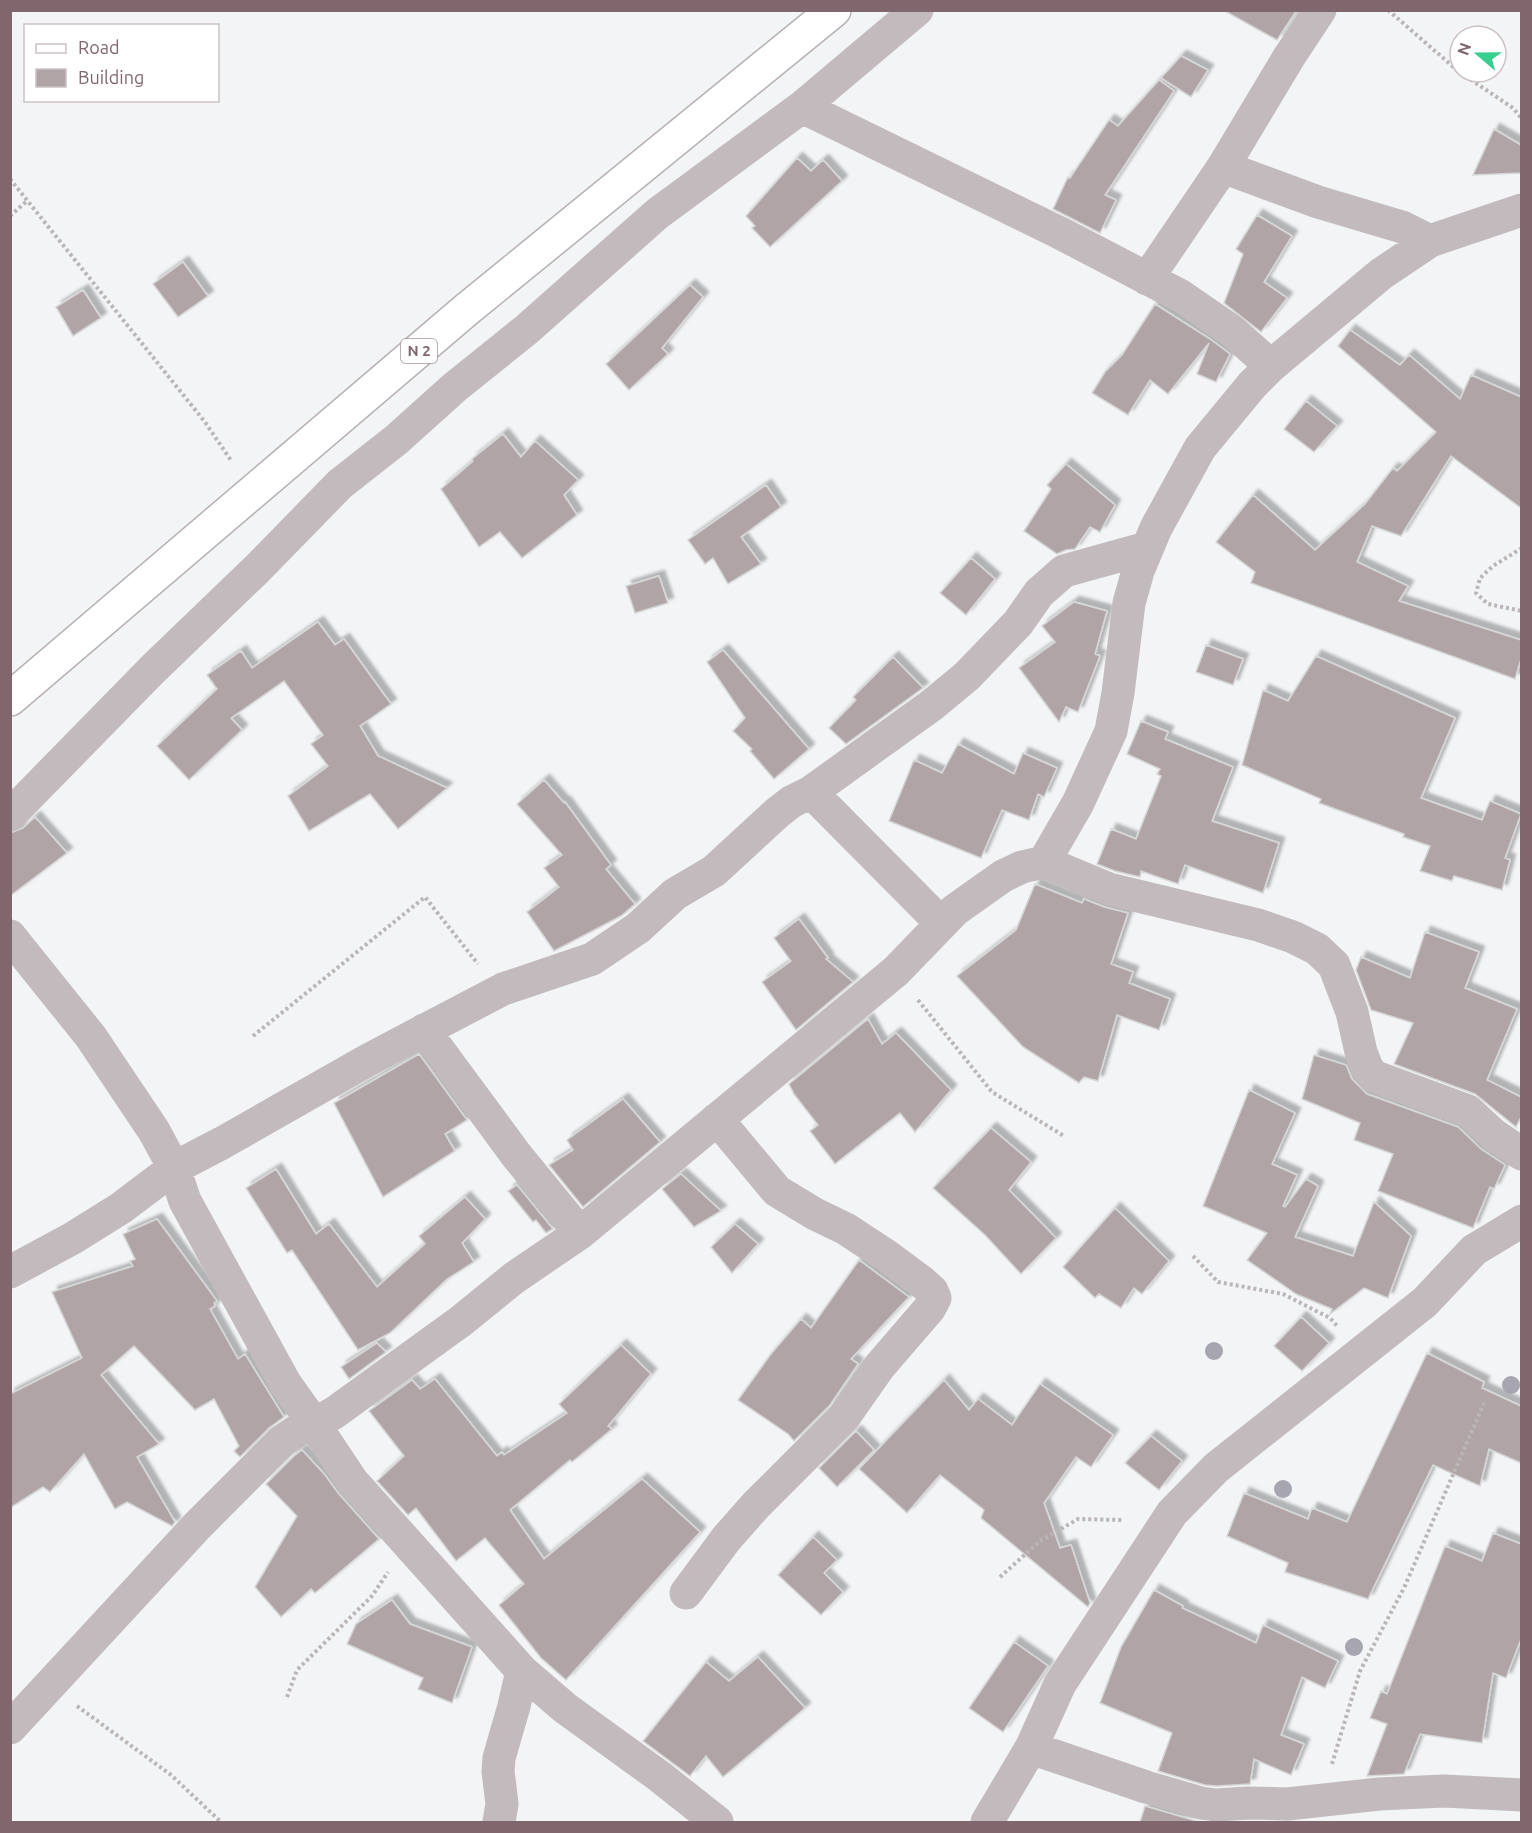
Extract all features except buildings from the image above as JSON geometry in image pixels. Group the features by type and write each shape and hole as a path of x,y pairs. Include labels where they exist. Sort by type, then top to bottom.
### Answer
{"main road":[{"name":"N 2","path":"15,687 252,492 818,14"}],"street":[{"path":"10,815 143,679 257,569 340,484 396,440 455,387 526,330 657,214 802,107 917,10"},
{"path":"1147,279 1222,167 1320,10"},
{"path":"802,107 1060,233 1181,296 1232,331 1271,366"},
{"path":"1222,167 1318,202 1402,227 1430,241"},
{"path":"1044,862 1078,803 1111,731 1129,603 1138,571 1147,548 1200,448 1252,385 1271,366 1381,274 1430,241 1521,210"},
{"path":"10,1272 73,1238 121,1208 174,1168 368,1059 503,989 592,959 614,946 659,911 675,894 714,872 791,802 811,792 932,705 967,676 1018,623 1039,593 1064,571 1147,548"},
{"path":"811,792 941,923"},
{"path":"10,1728 197,1526 282,1441 312,1420 323,1419 334,1413 461,1321 514,1278 580,1233 896,971 941,923 1003,876 1022,867 1044,862 1109,889 1258,925 1317,950 1334,965 1352,1012 1366,1068 1373,1076 1468,1111 1494,1135 1521,1154"},
{"path":"10,936 91,1037 154,1131 174,1168 185,1201 285,1383 352,1481 522,1671 565,1708 659,1776 717,1822"},
{"path":"424,1030 517,1156 580,1233"},
{"path":"686,1593 726,1539 756,1505 844,1417 879,1367 929,1309 935,1298 932,1291 922,1282 887,1256 846,1229 815,1214 777,1191 717,1119"},
{"path":"987,1822 1031,1748 1060,1684 1172,1513 1216,1468 1425,1302 1474,1250 1521,1221"},
{"path":"499,1822 502,1804 498,1771 499,1758 522,1671"},
{"path":"1031,1748 1146,1787 1216,1805 1287,1804 1379,1794 1444,1791 1521,1795"}],"path":[{"path":"1388,10 1458,71 1513,108 1521,119"},
{"path":"10,179 205,422 252,492"},
{"path":"10,216 28,200"},
{"path":"1521,548 1493,566 1480,578 1476,593 1488,604 1521,611"},
{"path":"253,1036 425,897 483,971 503,989"},
{"path":"896,971 992,1092 1064,1136"},
{"path":"1193,1256 1218,1282 1283,1294 1330,1318 1359,1353"},
{"path":"1324,1800 1332,1763 1360,1671 1409,1578 1484,1403"},
{"path":"1000,1577 1040,1541 1077,1519 1134,1521 1172,1513"},
{"path":"287,1697 297,1670 372,1596 406,1544"},
{"path":"50,1686 171,1775 221,1822"}]}
